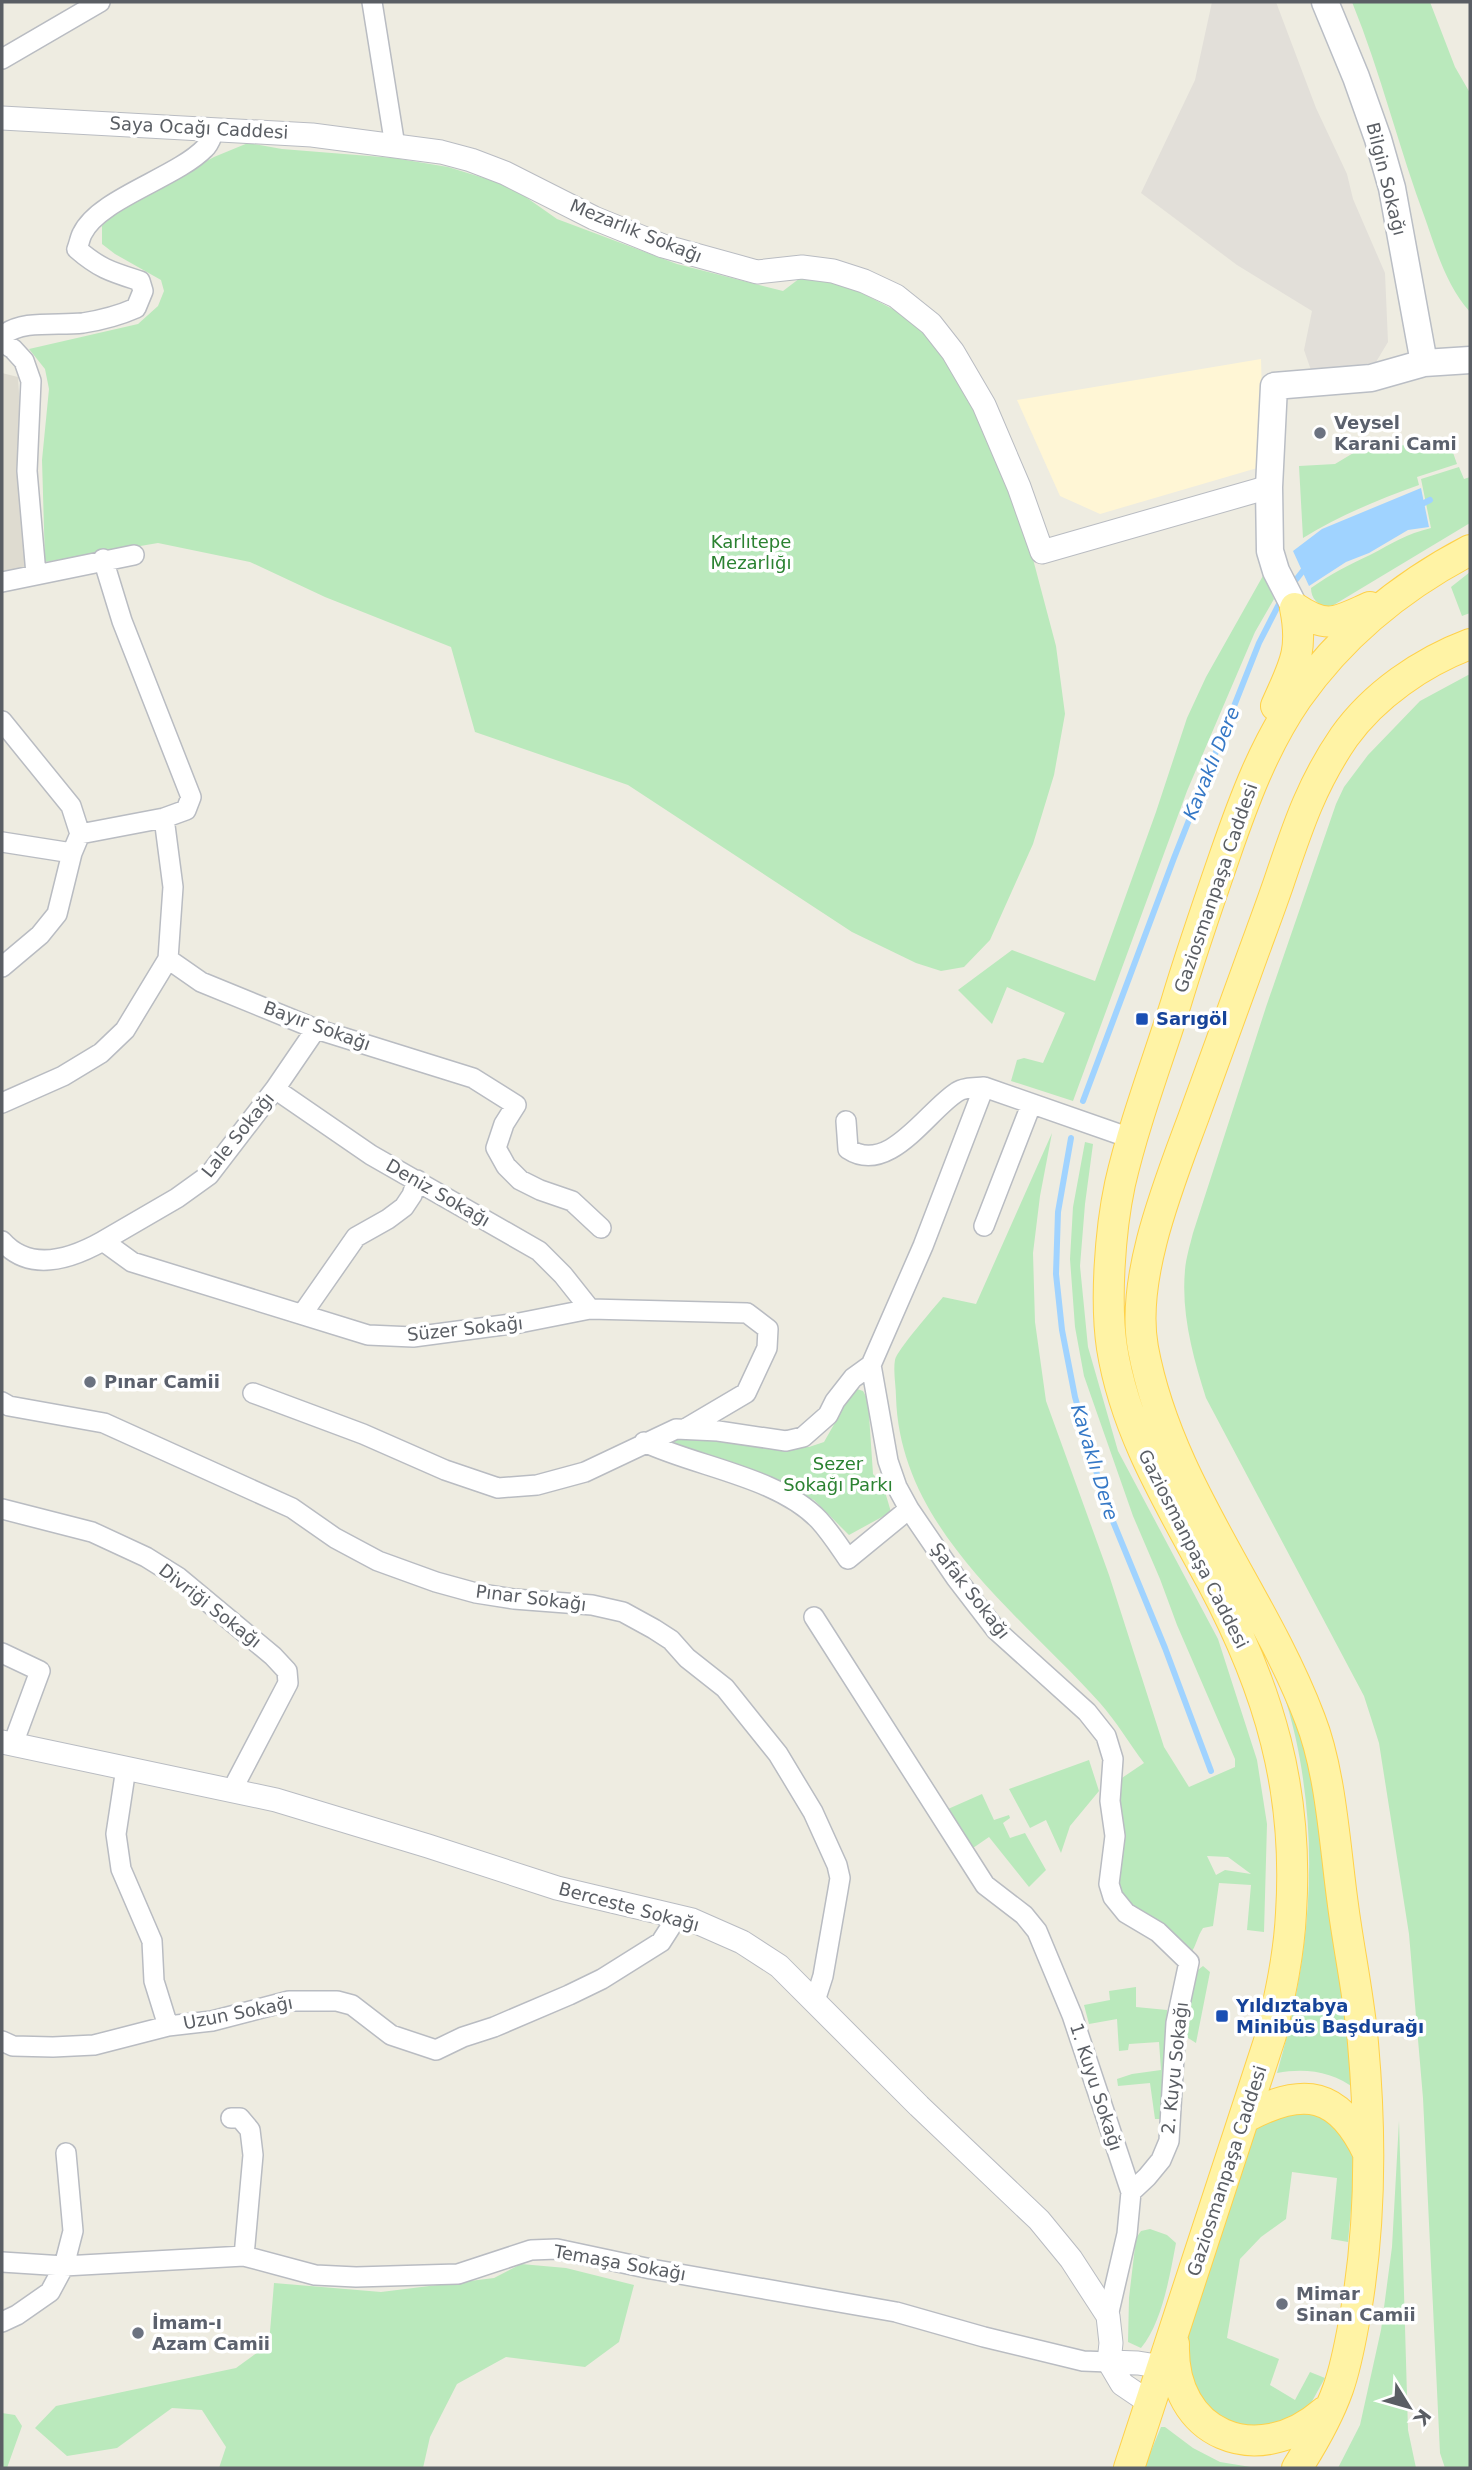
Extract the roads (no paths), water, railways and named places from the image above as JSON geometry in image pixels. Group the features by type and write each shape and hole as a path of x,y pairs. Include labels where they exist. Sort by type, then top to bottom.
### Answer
{"main road":[{"name":"Bilgin Sokağı","path":"1325,2 1356,77 1392,188 1424,363"},
{"path":"1252,781 1273,713 1295,662 1300,634 1295,608 1276,571 1270,551 1269,487 1274,386 1371,378 1424,363 1470,360"},
{"name":"Gaziosmanpaşa Caddesi","path":"1129,2468 1271,2035 1283,1979 1291,1915 1292,1849 1275,1731 1257,1677 1218,1593 1152,1473 1135,1432 1112,1346 1110,1288 1120,1186 1198,931 1252,781 1271,740 1303,690 1331,654 1392,597 1441,565 1470,550"},
{"path":"1295,608 1313,620 1335,622 1392,597"},
{"name":"Gaziosmanpaşa Caddesi","path":"1297,2468 1317,2437 1332,2404 1348,2356 1361,2282 1367,2230 1368,2154 1363,2038 1327,1787 1313,1725 1270,1629 1181,1467 1166,1428 1144,1352 1140,1329 1142,1302 1161,1209 1280,881 1297,825 1313,789 1347,733 1365,712 1433,660 1470,644"},
{"path":"1246,2117 1269,2105 1291,2099 1325,2102 1352,2123 1368,2154"},
{"path":"1174,2330 1174,2356 1185,2399 1195,2415 1210,2429 1236,2444"},
{"path":"1150,2403 1205,2438 1236,2444 1265,2444 1286,2439 1318,2418 1332,2404"}],"street":[{"path":"2,59 100,2"},
{"path":"372,2 396,146"},
{"name":"Saya Ocağı Caddesi","path":"2,118 312,135 396,146"},
{"path":"2,336 9,331 28,326 114,318 136,308 143,291 140,281 105,270 90,260 77,249 82,232 125,196 176,170 207,147 215,129"},
{"name":"Mezarlık Sokağı","path":"396,146 441,152 471,160 505,173 594,218 663,246 716,262 757,272 802,267 833,271 897,296 931,324 953,352 984,404 1019,487 1042,552 1269,487"},
{"path":"2,342 24,361 31,381 27,471 36,574"},
{"path":"2,582 103,559 134,555"},
{"path":"80,834 164,818 186,810 191,797 122,621 103,559"},
{"path":"2,721 72,806 80,834 72,853 57,915 40,935 2,967"},
{"path":"2,1103 62,1076 101,1053 125,1030 168,959 173,887 164,818"},
{"path":"2,842 72,853"},
{"name":"Bayır Sokağı","path":"168,959 201,982 316,1029 473,1078 516,1105 503,1124 496,1148 506,1166 520,1180 540,1191 572,1201 601,1228"},
{"name":"Lale Sokağı","path":"103,1241 177,1198 209,1174 275,1089 316,1029"},
{"path":"845,1121 848,1149 859,1156 881,1154 906,1140 959,1090 984,1087 1133,1139"},
{"path":"253,1393 363,1434 445,1470 498,1488 537,1485 585,1472 676,1429 786,1441 803,1437 828,1415 853,1378 871,1365 923,1246 984,1087"},
{"name":"Deniz Sokağı","path":"275,1089 372,1155 539,1251 563,1275 590,1309"},
{"path":"984,1226 1031,1105"},
{"path":"303,1313 356,1237 404,1207 417,1181"},
{"path":"2,1241 29,1259 59,1260 103,1241"},
{"name":"Süzer Sokağı","path":"103,1241 132,1262 368,1335 413,1337 519,1324 590,1309 747,1312 768,1329 767,1348 746,1393 685,1429"},
{"name":"Şafak Sokağı","path":"871,1365 888,1461 897,1487 909,1509 956,1578 996,1630 1087,1712 1106,1736 1113,1759"},
{"name":"Pınar Sokağı","path":"2,1402 9,1406 104,1423 292,1508 335,1538 378,1561 436,1582 476,1593 593,1605 623,1612 671,1640 687,1658 725,1688 778,1754 813,1812 836,1865 840,1878 823,1976 815,2001"},
{"path":"644,1442 761,1484 804,1507 819,1520 848,1559 909,1509"},
{"name":"Divriği Sokağı","path":"2,1509 92,1532 146,1557 178,1577 273,1656 287,1671 288,1683 232,1790"},
{"name":"1. Kuyu Sokağı","path":"814,1617 985,1885 1024,1915 1037,1931 1072,2015 1130,2192 1127,2234 1108,2316"},
{"path":"2,1653 40,1671 7,1743"},
{"name":"Berceste Sokağı","path":"7,1743 276,1800 557,1888 692,1920 742,1942 779,1966 919,2106 1039,2220 1071,2259 1108,2316 1111,2343 1109,2362"},
{"name":"2. Kuyu Sokağı","path":"1113,1759 1110,1801 1115,1836 1109,1884 1113,1897 1126,1913 1158,1933 1189,1962 1176,2023 1169,2141 1161,2160 1130,2192"},
{"path":"126,1768 116,1834 121,1869 152,1941 155,1981 168,2026"},
{"name":"Uzun Sokağı","path":"2,2041 13,2046 94,2045 168,2026 212,2021 289,2001 337,2001 352,2005 391,2035 436,2050 569,1995 614,1972 660,1942 677,1917"},
{"path":"232,2118 240,2118 250,2130 253,2155 244,2256"},
{"path":"2,2322 50,2292 64,2266 73,2231 66,2152"},
{"name":"Temaşa Sokağı","path":"2,2262 64,2266 244,2256 315,2275 356,2277 458,2274 531,2250 557,2249 651,2269 897,2312 1083,2361 1109,2362"},
{"path":"1109,2362 1138,2362 1163,2367"},
{"path":"1109,2362 1122,2384 1150,2403"}],"water":[{"path":"1421,488 1429,527 1408,530 1369,553 1346,562 1309,586 1293,551 1322,529"}],"waterway":[{"name":"Kavaklı Dere","path":"1416,507 1430,500"},
{"name":"Kavaklı Dere","path":"1291,586 1306,567"},
{"name":"Kavaklı Dere","path":"1083,1101 1174,858 1259,643 1281,600"},
{"name":"Kavaklı Dere","path":"1071,1138 1058,1212 1056,1274 1062,1330 1075,1397 1105,1502 1165,1648 1211,1771"}],"place":[{"name":"Veysel Karani Cami","path":"1320,433"},
{"name":"Sarıgöl","path":"1142,1019"},
{"name":"Pınar Camii","path":"90,1382"},
{"name":"Yıldıztabya Minibüs Başdurağı","path":"1222,2016"},
{"name":"Mimar Sinan Camii","path":"1282,2304"},
{"name":"İmam-ı Azam Camii","path":"138,2333"}],"park label":[{"name":"Karlıtepe Mezarlığı","path":"751,552"},
{"name":"Sezer Sokağı Parkı","path":"838,1474"}]}
